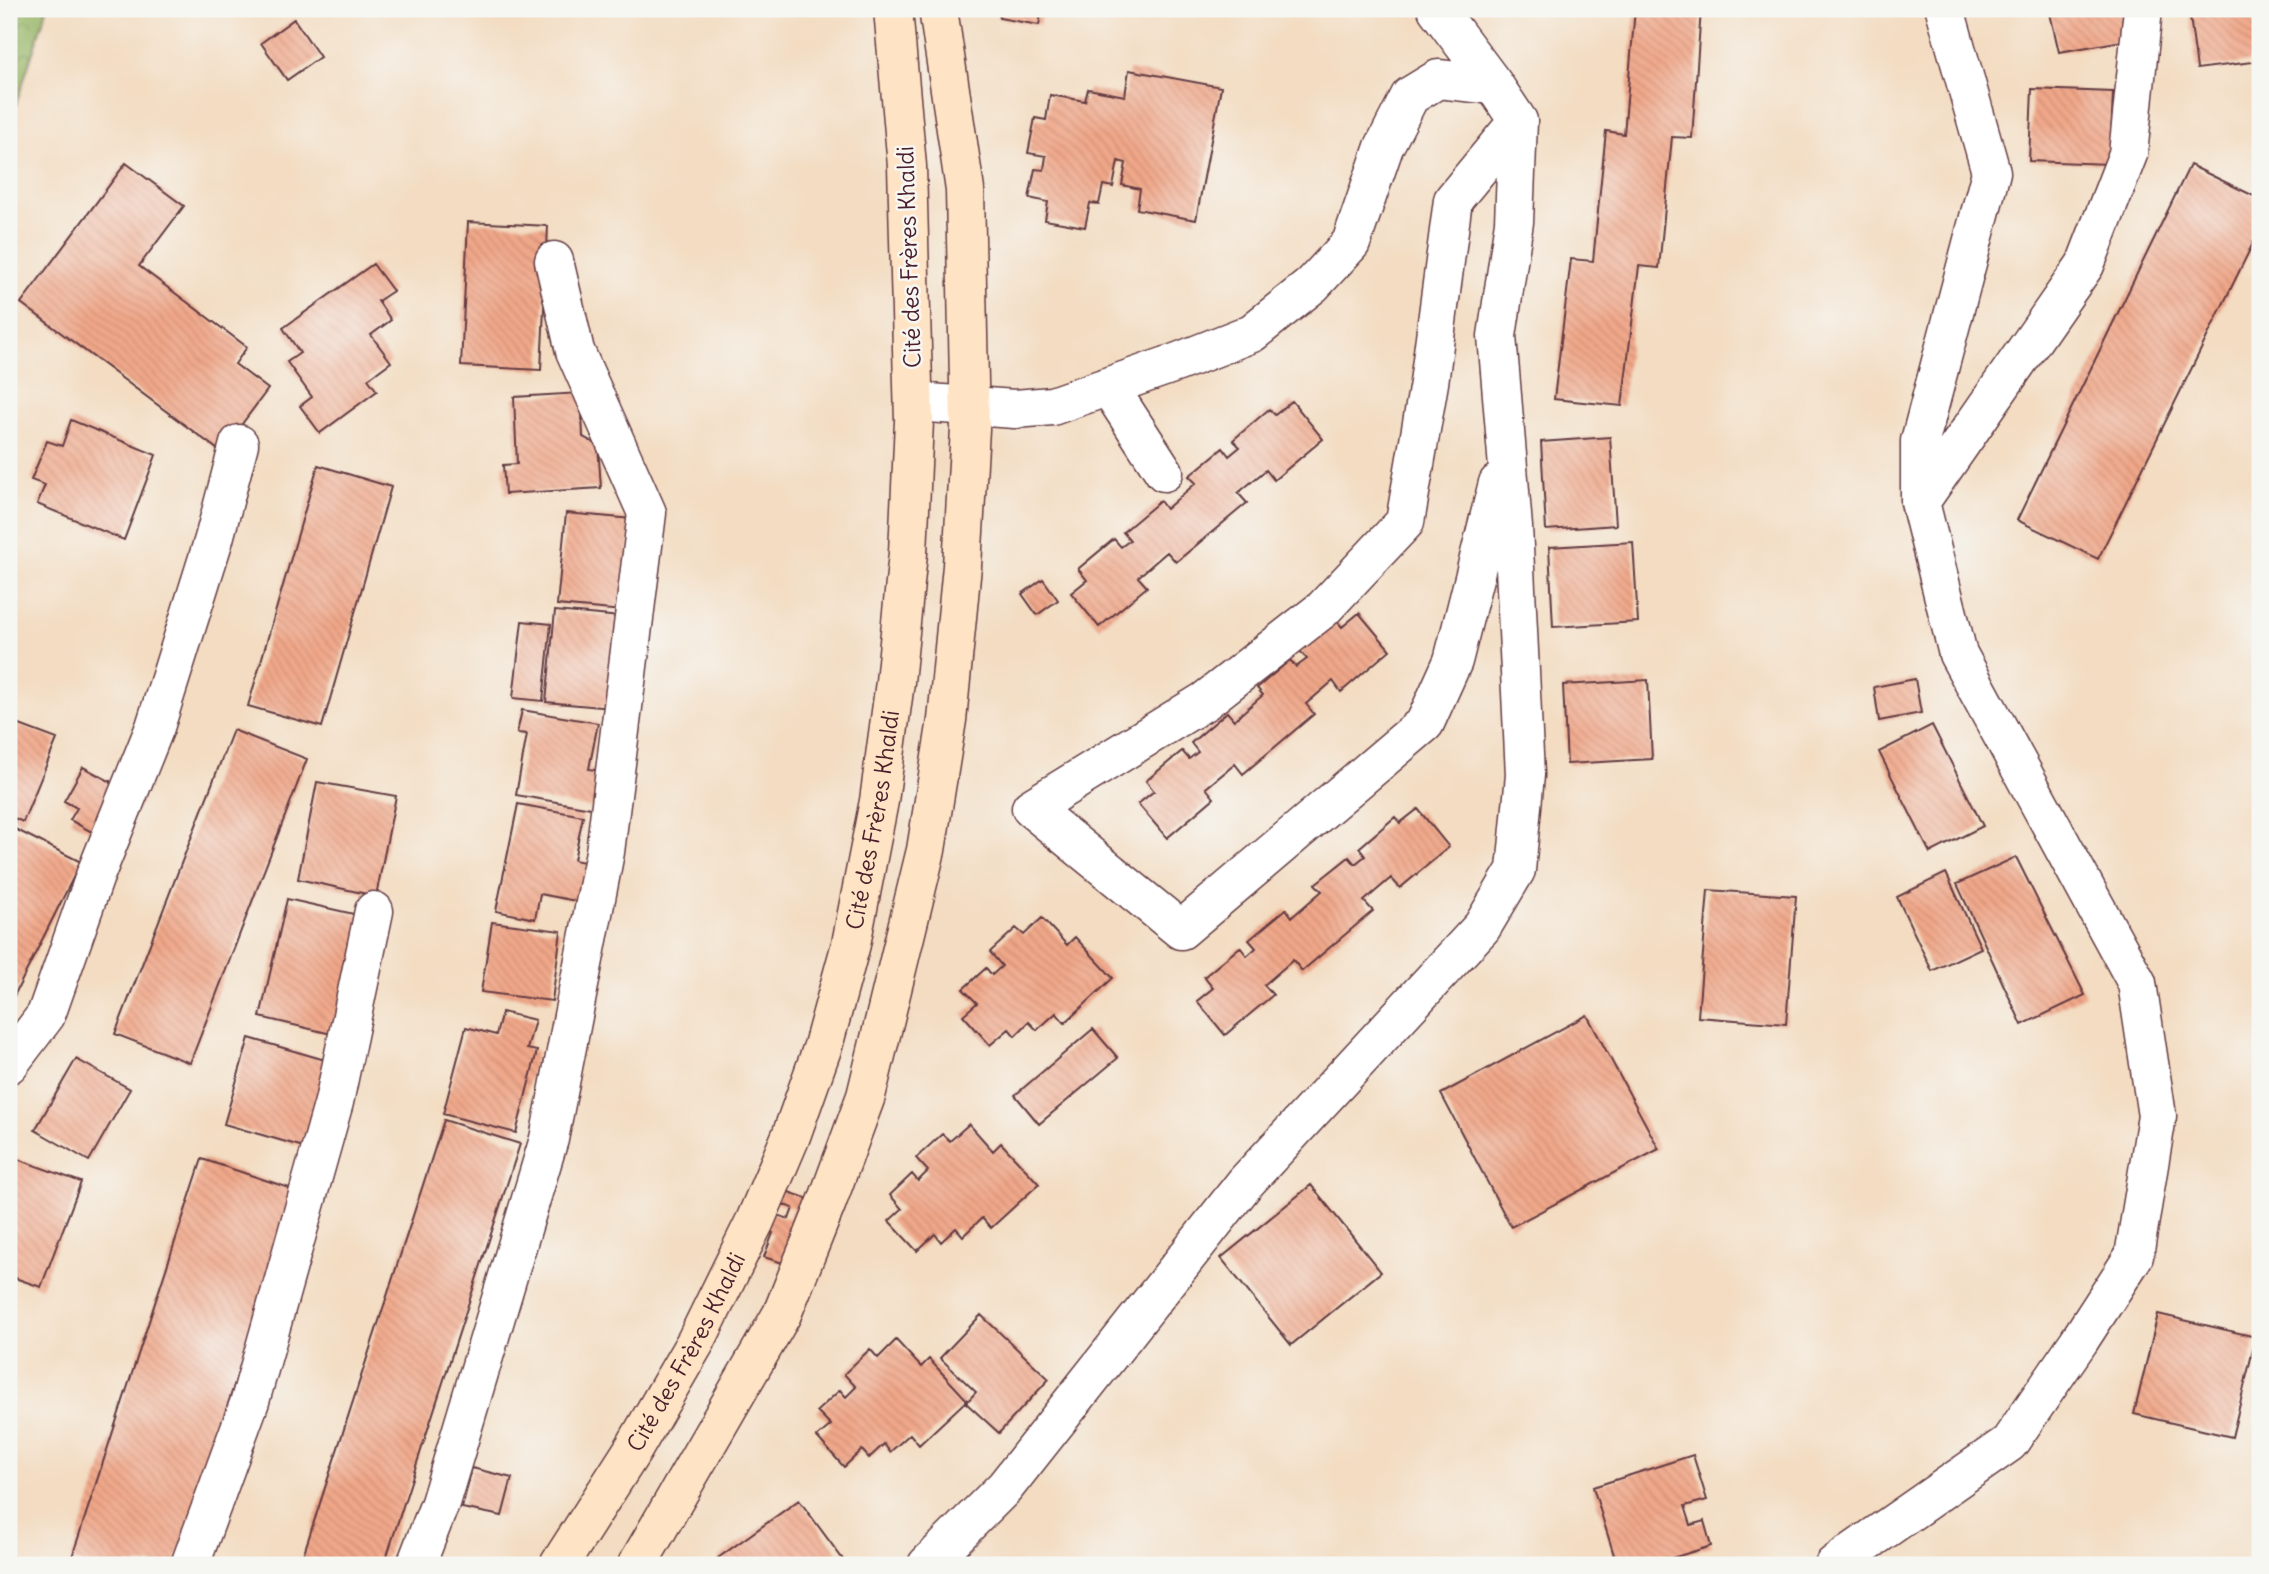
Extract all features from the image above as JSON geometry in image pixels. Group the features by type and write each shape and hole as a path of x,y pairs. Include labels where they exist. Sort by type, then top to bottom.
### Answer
{"main road":[{"name":"Cité des Frères Khaldi","path":"559,1565 635,1448 696,1340 760,1209 791,1136 823,1046 851,944 879,801 908,553 914,402 907,166 893,9"},
{"path":"637,1565 782,1314 866,1096 926,850 947,720 962,566 970,406 965,190 937,9"}],"street":[{"path":"927,1565 1005,1487 1245,1184 1482,927 1516,870 1525,775 1513,527 1497,336 1514,222 1518,121 1437,9"},
{"path":"1834,1565 2009,1443 2134,1256 2157,1116 2137,983 1958,654 1920,502 1920,441 1991,173 1945,9"},
{"path":"1920,502 2085,265 2128,154 2143,9"},
{"path":"914,402 1015,409 1052,406 1252,333 1312,285 1350,243 1384,147 1410,96 1438,79 1494,85"},
{"path":"1507,450 1453,661 1425,723 1181,930 1031,808 1205,701 1323,609 1405,522 1429,383 1453,200 1518,121"},
{"path":"416,1565 440,1503 549,1139 605,852 647,513 575,351 554,261"},
{"path":"1109,387 1164,472"},
{"path":"9,1064 46,1015 95,876 155,727 214,539 239,444"},
{"path":"190,1565 250,1401 334,1102 374,911"}],"green space":[{"path":"9,9 47,9 9,125"}],"building":[{"path":"1001,9 1042,9 1039,25 999,18"},
{"path":"1635,9 1701,9 1692,138 1672,137 1659,268 1639,266 1622,406 1554,399 1571,259 1593,261 1606,131 1624,134"},
{"path":"2049,9 2122,9 2128,40 2059,52"},
{"path":"2189,9 2260,9 2260,61 2197,69"},
{"path":"294,19 320,57 287,80 261,43"},
{"path":"1129,70 1221,87 1196,220 1137,209 1140,189 1122,185 1126,163 1118,161 1113,187 1103,185 1099,204 1090,203 1085,227 1045,220 1048,202 1029,198 1035,169 1044,170 1046,156 1028,153 1035,118 1046,120 1050,95 1085,101 1088,89 1125,96"},
{"path":"2032,89 2113,92 2110,164 2029,161"},
{"path":"126,163 184,206 139,266 247,347 235,364 268,389 221,452 21,303"},
{"path":"2190,165 2260,199 2260,229 2098,559 2017,520"},
{"path":"468,222 548,226 541,370 461,366"},
{"path":"373,264 393,291 378,301 391,320 371,335 391,362 368,379 377,391 320,433 300,406 312,397 287,362 300,353 283,328"},
{"path":"581,393 583,437 598,445 601,488 505,494 503,465 517,464 514,397"},
{"path":"1292,401 1323,439 1274,480 1266,470 1238,493 1247,503 1176,562 1167,552 1138,577 1147,587 1099,627 1071,593 1087,580 1078,569 1114,539 1121,547 1130,540 1123,532 1160,501 1166,509 1196,483 1189,476 1223,448 1229,456 1240,447 1233,440 1269,409 1275,415"},
{"path":"71,420 156,455 124,540 37,504 45,485 31,480 47,441 62,446"},
{"path":"1610,437 1616,525 1546,530 1541,442"},
{"path":"318,465 391,487 322,727 248,706"},
{"path":"566,513 632,519 623,611 557,605"},
{"path":"1633,542 1638,622 1553,627 1549,547"},
{"path":"1043,579 1058,600 1037,615 1022,594"},
{"path":"555,611 621,617 612,708 546,702"},
{"path":"1359,613 1390,650 1341,692 1333,681 1306,704 1314,714 1243,774 1235,764 1206,788 1214,798 1167,838 1138,804 1154,791 1146,781 1182,751 1189,759 1198,752 1191,743 1227,712 1234,720 1263,695 1257,688 1290,660 1296,667 1307,659 1300,651 1337,621 1342,627"},
{"path":"522,621 551,624 543,701 513,698"},
{"path":"1915,679 1921,713 1879,721 1874,687"},
{"path":"1648,680 1652,759 1567,764 1563,685"},
{"path":"522,710 598,723 589,769 605,772 597,809 516,795 527,734 517,733"},
{"path":"9,721 57,739 23,822 9,816"},
{"path":"1932,725 1983,826 1930,853 1879,752"},
{"path":"233,730 307,759 190,1063 115,1034"},
{"path":"83,767 143,799 117,846 70,820 77,808 64,801"},
{"path":"317,782 396,796 376,896 298,879"},
{"path":"518,804 583,816 574,860 589,863 581,902 540,894 535,919 496,911"},
{"path":"1418,809 1449,847 1400,888 1391,878 1364,901 1373,911 1302,971 1293,960 1264,985 1273,995 1225,1035 1197,1001 1213,988 1204,977 1240,947 1247,956 1256,948 1249,940 1286,909 1292,917 1322,891 1315,884 1349,857 1355,864 1365,856 1359,848 1395,817 1400,823"},
{"path":"9,826 81,862 9,1006"},
{"path":"2016,857 2085,995 2022,1025 1957,884"},
{"path":"1946,873 1981,948 1932,971 1897,897"},
{"path":"1708,890 1796,896 1786,1024 1698,1017"},
{"path":"287,899 367,917 340,1036 260,1017"},
{"path":"1042,918 1067,945 1075,937 1113,978 1065,1023 1056,1013 1037,1030 1029,1022 1015,1036 1009,1029 990,1045 963,1015 977,1003 963,989 986,968 992,975 1002,966 990,952 1016,928 1024,935"},
{"path":"492,922 561,931 552,1001 481,992"},
{"path":"502,1012 535,1020 527,1049 537,1051 516,1133 443,1114 466,1027 496,1035"},
{"path":"1587,1015 1659,1149 1511,1227 1441,1094"},
{"path":"1093,1029 1118,1058 1039,1124 1015,1095"},
{"path":"249,1038 332,1062 307,1148 224,1124"},
{"path":"76,1059 130,1089 89,1161 35,1130"},
{"path":"444,1120 520,1144 384,1565 300,1565"},
{"path":"969,1124 993,1151 1001,1143 1039,1184 991,1228 982,1218 963,1236 956,1228 941,1242 935,1234 917,1251 889,1221 902,1209 890,1195 912,1174 918,1181 928,1171 916,1158 942,1134 950,1141"},
{"path":"9,1156 81,1182 41,1287 9,1276"},
{"path":"202,1159 298,1191 175,1565 86,1565 71,1560"},
{"path":"1311,1185 1381,1272 1291,1345 1221,1258"},
{"path":"780,1189 812,1200 789,1265 764,1257 773,1233 765,1231 771,1213 789,1219 793,1208 775,1202"},
{"path":"2158,1314 2256,1337 2232,1437 2134,1414"},
{"path":"981,1315 1049,1379 999,1433 966,1403 976,1392 940,1358"},
{"path":"896,1340 921,1367 929,1359 967,1400 919,1445 910,1434 890,1452 884,1444 869,1458 862,1450 844,1467 817,1437 831,1425 817,1411 840,1390 846,1397 856,1387 844,1374 870,1349 878,1358"},
{"path":"1693,1455 1707,1500 1685,1506 1691,1525 1704,1521 1711,1546 1650,1565 1617,1565 1593,1487"},
{"path":"472,1468 512,1478 502,1516 462,1508"},
{"path":"799,1500 847,1565 723,1565 718,1558"}]}
